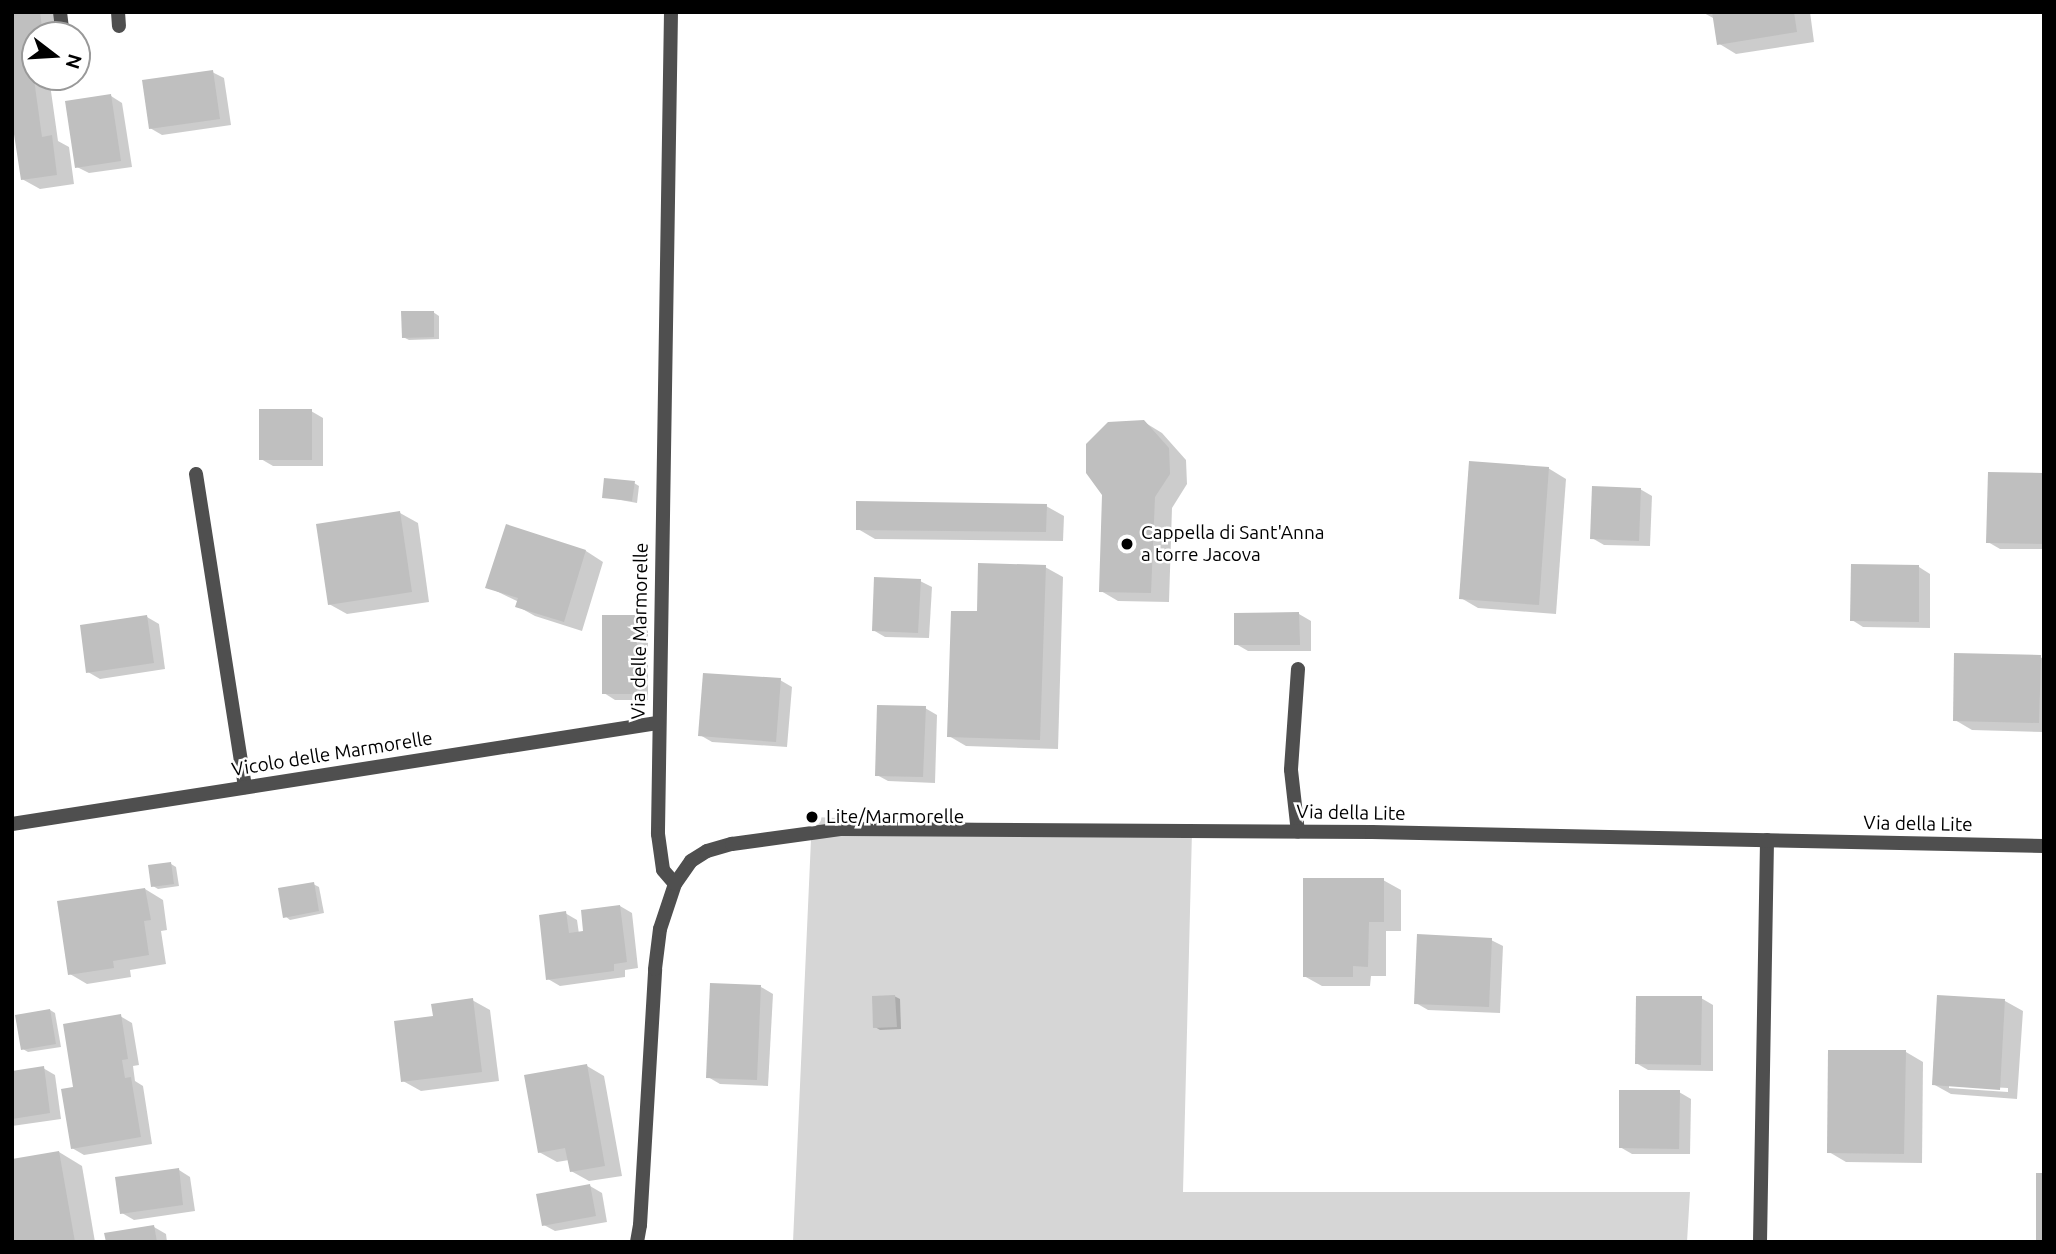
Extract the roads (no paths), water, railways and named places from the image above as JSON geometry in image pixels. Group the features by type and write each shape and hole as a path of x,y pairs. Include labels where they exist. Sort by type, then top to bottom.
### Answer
{"street":[{"name":"Via delle Marmorelle","path":"671,12 657,834 663,870 675,884"},
{"path":"196,474 245,787"},
{"path":"1298,669 1292,770 1298,832"},
{"name":"Vicolo delle Marmorelle","path":"12,824 657,723"},
{"name":"Via della Lite","path":"675,884 691,861 706,851 842,829 1298,832 2044,846"},
{"path":"1760,1242 1767,841"},
{"path":"637,1242 655,969 660,929 675,884"}],"place":[{"name":"Cappella di Sant'Anna a torre Jacova","path":"1127,544"},
{"name":"Lite/Marmorelle","path":"812,817"}]}
